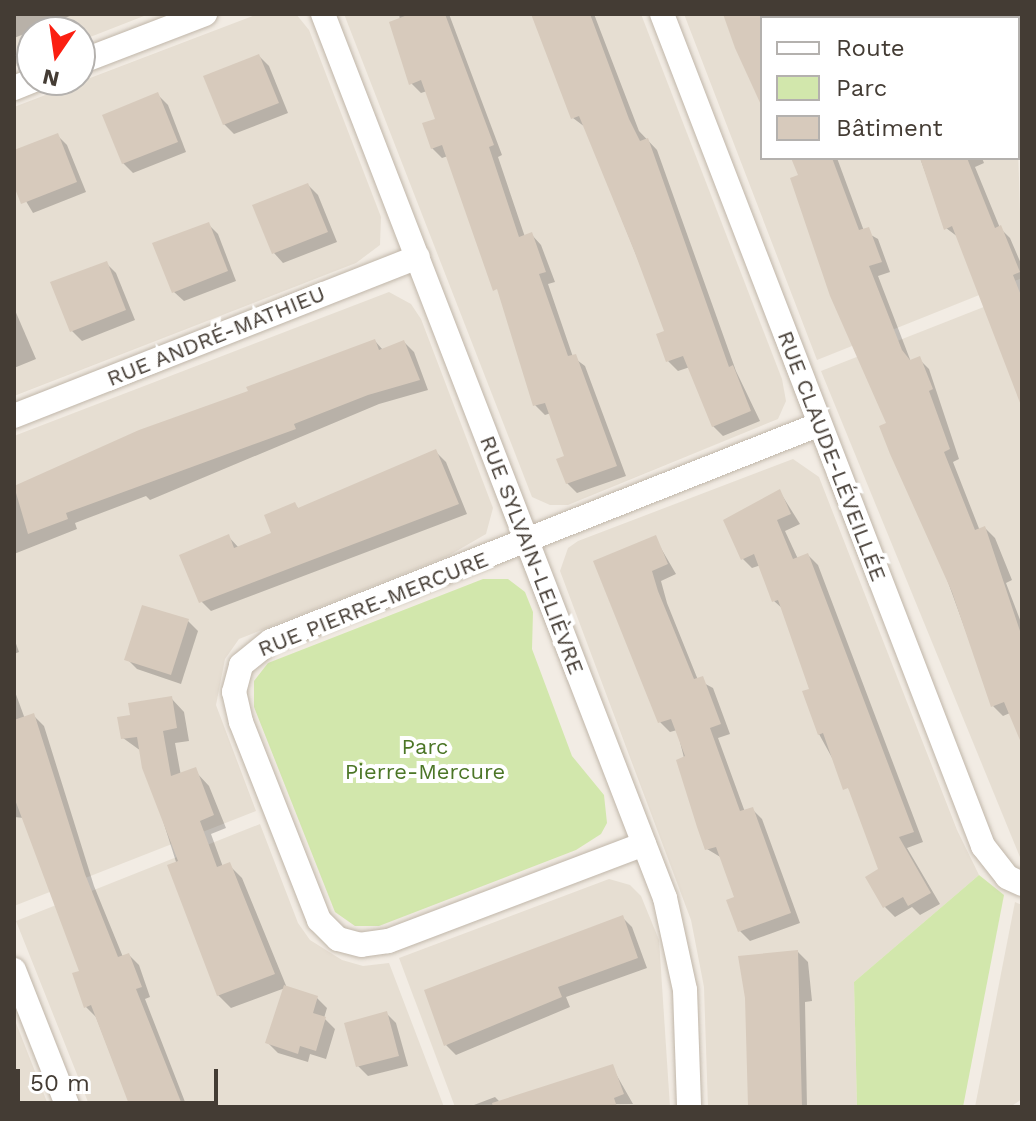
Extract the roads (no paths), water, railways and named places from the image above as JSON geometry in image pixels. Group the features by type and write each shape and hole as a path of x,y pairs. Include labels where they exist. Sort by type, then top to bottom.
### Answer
{"street":[{"path":"96,56 205,14"},
{"name":"RUE SYLVAIN-LELIÈVRE","path":"323,14 644,844 681,961 689,1107"},
{"name":"RUE CLAUDE-LÉVEILLÉE","path":"662,14 983,846 1007,877 1022,884"},
{"name":"RUE ANDRÉ-MATHIEU","path":"14,416 418,257"},
{"name":"RUE PIERRE-MERCURE","path":"644,844 374,944 348,942 327,931 305,888 236,706 241,665 271,641 820,424"},
{"path":"14,970 68,1107"}],"park label":[{"name":"Parc Pierre-Mercure","path":"425,758"}]}
